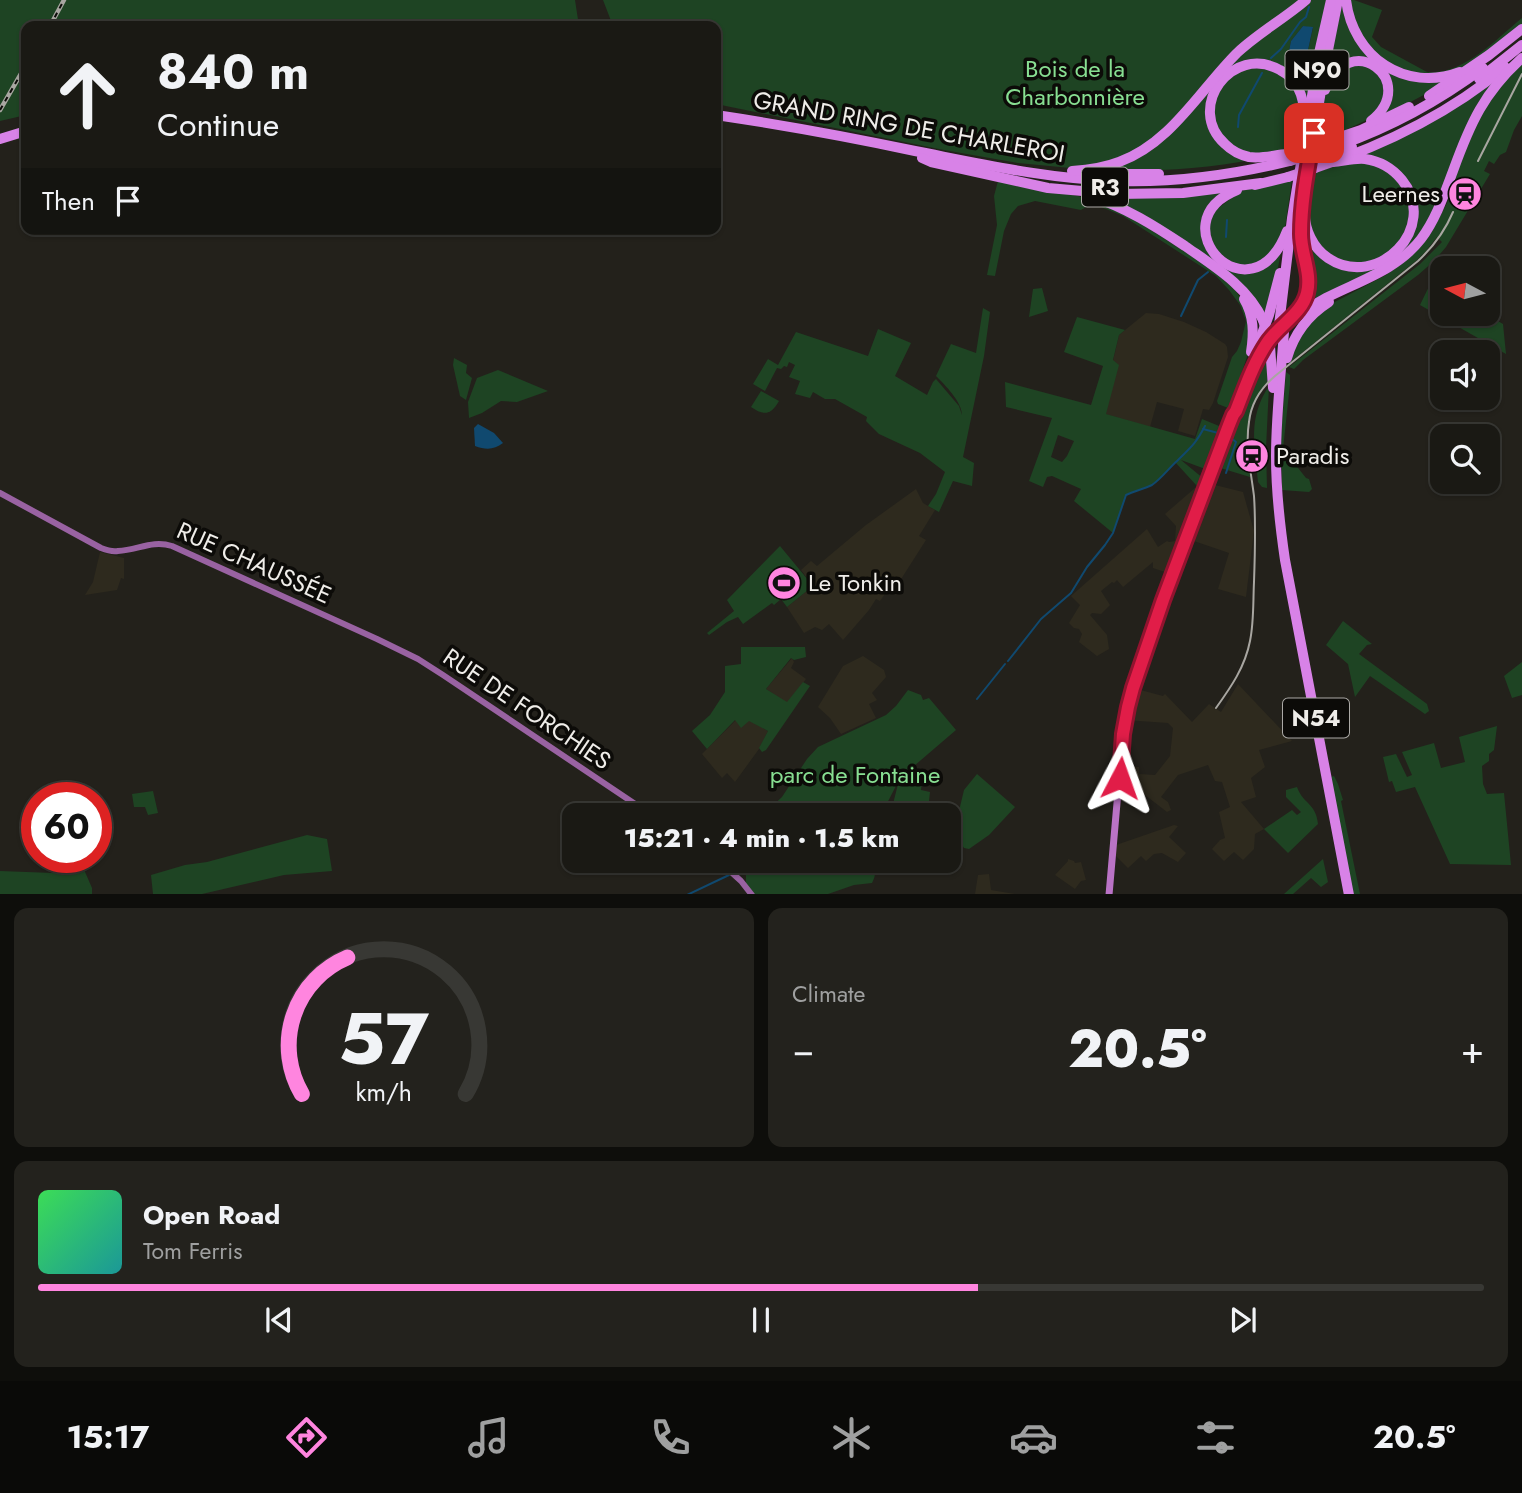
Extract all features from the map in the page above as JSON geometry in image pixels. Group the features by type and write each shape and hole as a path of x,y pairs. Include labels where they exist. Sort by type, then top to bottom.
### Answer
{"highway":[{"path":"1072,171 1107,166 1149,147 1169,129 1240,51 1306,0"},
{"name":"N90","path":"1233,415 1275,293 1294,220 1305,140 1331,0"},
{"name":"N90","path":"1294,220 1303,197 1338,0"},
{"path":"1346,0 1353,29 1363,46 1377,60 1395,71 1415,77 1436,78 1474,66"},
{"path":"1349,133 1417,103 1474,66 1522,29"},
{"name":"GRAND RING DE CHARLEROI","path":"1317,156 1375,131 1429,103 1480,71 1522,37"},
{"name":"GRAND RING DE CHARLEROI","path":"721,116 1028,172 1115,181 1201,178 1317,156 1377,137 1432,109 1484,75 1522,45"},
{"path":"1333,162 1397,135 1436,114 1522,56"},
{"path":"1276,330 1316,303 1397,262 1420,239 1439,206 1481,106 1495,85 1522,56"},
{"path":"1305,140 1304,106 1300,89 1289,75 1275,67 1244,65 1229,73 1218,86 1211,102 1212,120 1222,142 1234,151 1248,156 1289,162 1317,156 1378,115 1387,100 1388,85 1376,67 1370,63 1354,61 1339,67 1329,80 1317,110"},
{"name":"GRAND RING DE CHARLEROI","path":"721,122 821,138 1027,178 1114,188 1232,180 1289,162"},
{"path":"0,133 21,127"},
{"path":"0,139 21,133"},
{"path":"933,154 1121,175 1188,173 1281,157 1289,162"},
{"path":"1303,197 1306,227 1311,237 1321,252 1335,261 1352,266 1368,266 1385,260 1400,248 1410,231 1413,208 1407,187 1389,168 1372,160 1357,158 1333,162 1317,156"},
{"path":"922,158 1004,180 1069,191 1109,202 1143,219 1233,281 1276,330 1277,385"},
{"path":"1289,162 1261,183 1221,198 1208,217 1206,237 1216,257 1229,266 1238,269 1253,268 1273,257 1294,220"},
{"path":"1069,191 1165,194 1261,183"},
{"path":"1233,415 1265,346 1276,330 1301,307 1307,292 1309,282 1301,238 1294,220"},
{"name":"N54","path":"1294,220 1276,330 1277,385 1271,461 1273,502 1278,544 1347,894"},
{"path":"1233,281 1247,304 1252,323 1252,347 1247,372"},
{"path":"1277,385 1290,347 1305,323 1320,308 1364,281"}],"main road":[{"name":"N90","path":"1107,894 1124,727 1130,697 1233,415"},
{"name":"RUE CHAUSSÉE","path":"0,494 101,548 119,551 153,543 172,546 377,639"},
{"name":"RUE DE FORCHIES","path":"377,639 418,659 634,803"},
{"path":"732,873 752,894"}],"shaded area":[{"path":"1146,313 1184,322 1206,332 1227,347 1228,357 1213,403 1209,410 1203,409 1195,436 1178,431 1184,409 1157,402 1150,427 1105,414 1118,365 1113,361 1119,335"},
{"path":"1207,483 1243,492 1254,531 1246,597 1218,589 1229,553 1188,539 1171,574 1153,568 1153,562 1123,587 1117,580 1101,591 1110,605 1101,614 1090,615 1107,635 1109,649 1097,656 1079,642 1082,634 1069,623 1080,605 1071,596 1147,529 1158,547 1167,541 1175,541 1176,526 1165,514 1195,488"},
{"path":"916,489 923,503 935,510 919,536 926,540 896,587 889,588 880,601 876,599 843,640 829,624 822,630 815,627 804,633 787,607 813,586 801,570 811,561 817,566 866,525"},
{"path":"100,552 124,558 124,579 121,578 117,590 85,595 93,582"},
{"path":"863,656 884,670 886,677 872,693 877,700 869,704 876,718 841,734 818,707 843,666"},
{"path":"792,658 794,662 791,668 806,679 787,703 766,689"},
{"path":"1238,684 1292,741 1259,750 1265,767 1251,778 1256,797 1241,802 1264,829 1255,834 1254,849 1243,860 1234,852 1224,861 1212,849 1225,838 1219,812 1230,807 1222,782 1215,781 1208,765 1178,775 1161,797 1168,802 1171,810 1167,812 1145,795 1138,804 1133,799 1138,793 1130,787 1119,787 1120,766 1139,767 1139,774 1155,775 1170,756 1173,728 1168,723 1125,720 1133,688 1163,696 1165,694 1192,722 1209,704 1221,712"},
{"path":"736,720 749,720 768,731 759,749 735,782 727,773 722,778 702,754"},
{"path":"1174,825 1178,826 1169,837 1186,853 1178,862 1162,853 1154,854 1146,861 1141,856 1128,868 1115,855 1116,845"},
{"path":"1068,859 1075,863 1081,862 1086,880 1081,881 1075,889 1055,875"},
{"path":"989,874 991,890 1015,894 975,894 978,875"}],"green space":[{"path":"0,0 575,0 578,21 21,21 21,116 0,121"},
{"name":"Bois de la Charbonnière","path":"603,0 1300,0 1251,37 1162,132 1135,152 1103,164 1070,168 1018,163 944,150 721,105 721,21 611,21"},
{"path":"1309,0 1326,0 1306,107 1296,81 1251,62 1213,91 1216,136 1256,159 1174,169 1093,170 1136,156 1228,64","holes":["1303,26 1313,28 1305,64 1287,61 1291,41"]},
{"path":"1343,0 1348,19 1386,68 1445,78 1439,87 1374,121 1390,89 1364,60 1326,80"},
{"path":"1349,0 1382,10 1372,37 1381,47 1427,72 1454,68 1490,46 1522,18 1522,25 1464,68 1445,74 1412,74 1383,61 1360,36"},
{"path":"1522,63 1522,116 1506,152 1500,155 1494,164 1489,161 1484,171 1490,174 1446,247 1438,256 1430,256 1430,264 1418,275 1294,369 1289,367 1420,264 1442,242 1437,237 1417,260 1288,364 1294,342 1301,332 1331,304 1386,275 1417,250 1435,226 1447,203 1461,159 1490,96"},
{"path":"1366,65 1381,76 1385,99 1369,119 1318,139 1329,87 1346,66"},
{"path":"1256,66 1278,71 1297,90 1302,112 1298,146 1253,154 1232,147 1221,135 1213,115 1217,92 1235,72"},
{"path":"1504,72 1494,83 1422,233 1395,261 1305,307 1305,228 1313,244 1351,267 1399,251 1414,207 1397,172 1354,157"},
{"path":"1359,161 1386,169 1406,191 1410,209 1407,231 1387,256 1361,264 1336,259 1317,243 1307,207 1312,174 1347,162"},
{"path":"1292,180 1285,228 1279,245 1255,265 1236,265 1214,249 1208,230 1213,212 1241,191"},
{"path":"998,181 1078,196 1121,211 1212,269 1235,290 1249,318 1248,354 1228,408 1217,401 1232,357 1241,342 1246,321 1240,305 1216,276 1123,216 1099,206 1088,206 1081,210 1035,201 1018,206 1011,214 1004,231 995,276 987,275 997,225 994,196"},
{"path":"1234,189 1209,210 1207,246 1243,271 1282,248 1265,318 1241,286 1099,196"},
{"path":"1430,284 1430,311 1420,305"},
{"path":"1042,288 1048,311 1029,317 1033,289"},
{"path":"983,308 990,312 984,356 963,457 974,463 972,486 953,481 939,512 928,506 945,472 920,453 879,434 866,421 867,417 835,399 825,399 813,392 810,398 795,394 800,381 789,377 795,365 789,362 787,367 777,368 765,391 753,384 768,359 778,365 796,332 868,356 878,329 911,343 895,376 927,395 936,379 959,406 962,415 961,410 956,399 936,376 951,344 976,353"},
{"path":"1077,317 1125,330 1119,335 1113,360 1119,365 1106,414 1195,439 1202,419 1224,428 1208,470 1181,460 1204,479 1197,486 1175,462 1156,482 1126,496 1113,533 1074,501 1081,489 1052,476 1047,477 1043,487 1029,481 1052,418 1006,407 1005,382 1091,405 1103,366 1064,352","holes":["1058,435 1074,441 1062,462 1051,457"]},
{"path":"1500,322 1503,324 1506,354 1500,351 1500,340 1481,340 1457,326 1500,326"},
{"path":"1267,350 1269,380 1254,402 1248,426 1250,477 1217,467 1247,388"},
{"path":"454,358 467,365 466,373 472,378 466,400 460,396"},
{"path":"498,370 548,391 517,402 501,401 469,418 468,402 477,378"},
{"path":"1286,372 1290,375 1290,384 1283,449 1309,479 1312,489 1309,492 1282,490 1281,436"},
{"path":"1269,386 1267,488 1258,482 1254,432 1258,410"},
{"path":"761,391 779,401 767,413 751,407"},
{"path":"780,546 813,586 787,607 781,599 743,624 738,617 709,635 707,633 734,611 727,600"},
{"path":"1343,621 1372,644 1367,645 1359,654 1427,704 1429,711 1425,714 1370,676 1355,697 1348,664 1326,645"},
{"path":"741,647 805,647 806,657 794,660 791,658 766,689 787,702 803,682 810,686 766,750 762,752 759,748 768,731 749,721 741,728 735,720 707,749 692,731 710,715 725,692 725,666 741,664"},
{"path":"1522,662 1522,695 1512,698 1504,676"},
{"name":"parc de Fontaine","path":"908,690 921,695 923,700 929,698 956,730 900,778 914,776 922,780 921,790 930,792 929,801 938,803 893,803 899,780 887,803 776,803 818,747 886,715"},
{"path":"1497,726 1494,750 1489,754 1489,761 1482,766 1483,784 1487,794 1504,793 1511,865 1450,864 1415,787 1396,792 1392,781 1389,782 1383,757 1396,754 1407,777 1412,775 1402,752 1434,743 1441,768 1465,762 1459,737"},
{"path":"977,774 1015,807 989,835 969,849 964,848 961,843 961,803 964,790"},
{"path":"1334,776 1343,800 1341,801 1360,894 1352,894 1331,777"},
{"path":"1297,787 1315,812 1318,824 1288,853 1264,829 1292,810 1297,815 1301,812 1286,797 1286,790"},
{"path":"153,791 158,813 148,815 145,807 134,807 132,794"},
{"path":"307,835 327,839 332,871 284,875 202,894 153,894 151,875"},
{"path":"1323,859 1328,882 1321,887 1311,878 1293,894 1284,894"},
{"path":"0,871 86,873 92,894 0,894"},
{"path":"745,873 875,873 872,883 854,885 828,894 752,894 746,887"}],"water":[{"path":"1303,26 1313,27 1305,64 1287,61 1291,41"},
{"path":"478,424 494,433 503,443 490,449 475,446 474,428"}],"waterway":[{"path":"1271,58 1306,17 1309,7"},
{"path":"1238,127 1239,115 1262,73"},
{"path":"1226,237 1227,220"},
{"path":"1181,316 1198,280 1208,272"},
{"path":"1008,661 1041,619 1071,593 1113,533 1126,495 1152,485 1159,479 1192,445 1205,426"},
{"path":"1203,429 1222,434"},
{"path":"1226,473 1236,442 1231,438"},
{"path":"977,699 1005,664"},
{"path":"689,894 729,875"}],"tram line":[{"path":"1478,161 1522,74"},
{"path":"1216,708 1241,668 1251,634 1255,518 1248,431 1254,403 1275,376 1418,261 1438,238 1453,212"}],"railway":[{"path":"53,21 64,0"},
{"path":"0,110 21,74"}],"place":[{"name":"Leernes","path":"1465,194"},
{"name":"Paradis","path":"1252,456"},
{"name":"Le Tonkin","path":"784,583"}],"route":[{"path":"1120,778 1123,734 1133,688 1229,425 1265,346 1305,300 1309,282 1301,238 1301,214 1314,133"}]}
